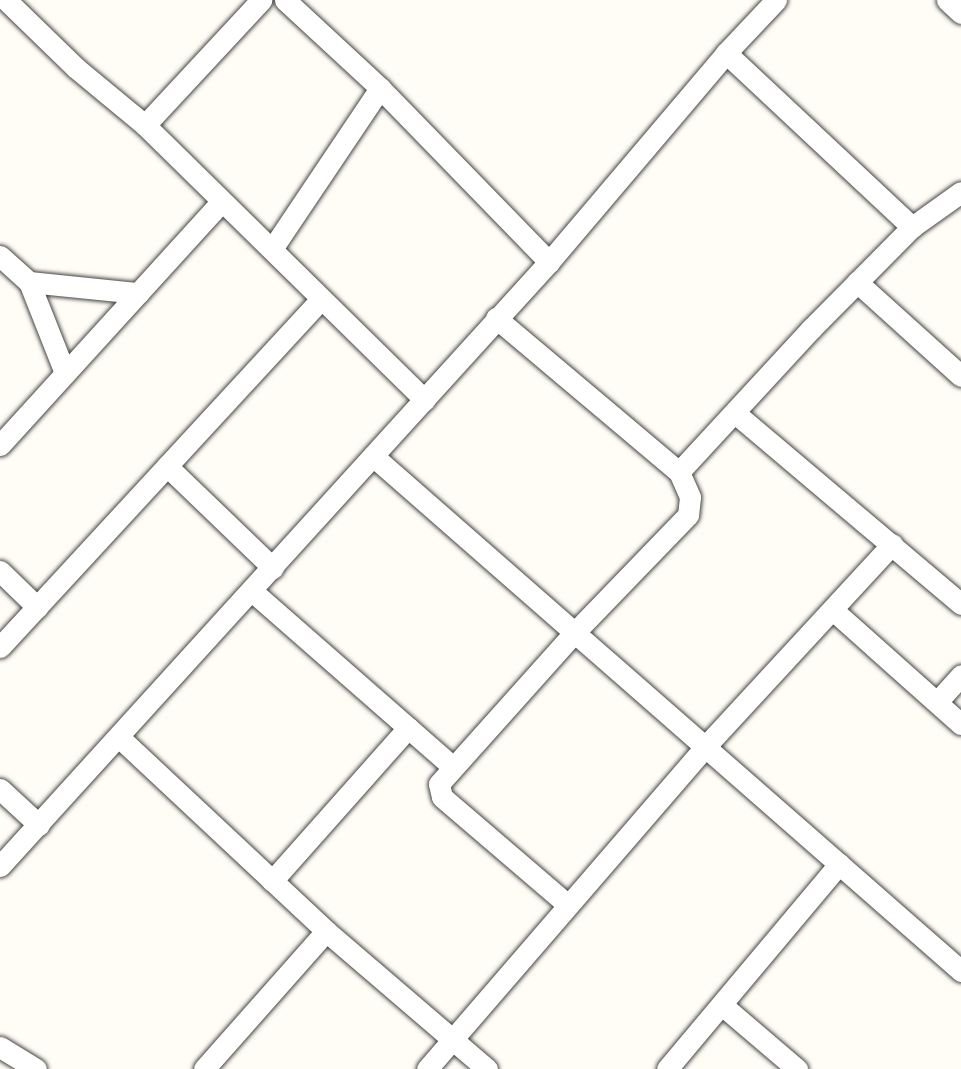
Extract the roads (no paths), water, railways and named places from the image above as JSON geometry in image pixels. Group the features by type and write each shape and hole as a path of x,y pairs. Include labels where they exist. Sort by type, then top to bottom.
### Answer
{"street":[{"path":"6,0 76,68 145,125 221,202 272,249 320,300 425,400"},
{"path":"145,125 261,0"},
{"path":"285,0 380,88 549,262"},
{"path":"0,866 120,738 496,318 549,262 726,53 776,0"},
{"path":"946,0 961,14"},
{"path":"726,53 912,228"},
{"path":"272,249 380,88"},
{"path":"679,472 857,282 912,228 961,192"},
{"path":"0,445 221,202"},
{"path":"0,256 29,282 64,373"},
{"path":"29,282 138,293"},
{"path":"857,282 961,376"},
{"path":"0,647 320,300"},
{"path":"496,318 679,472 690,497 688,515 573,634 439,784 442,797 567,904"},
{"path":"735,413 961,604"},
{"path":"373,456 573,634 839,864 957,961"},
{"path":"167,466 273,567"},
{"path":"427,1069 567,904 705,747 834,610 892,544"},
{"path":"0,571 37,607"},
{"path":"252,591 453,767"},
{"path":"834,610 961,724"},
{"path":"937,702 961,675"},
{"path":"272,881 408,728"},
{"path":"120,738 326,931 487,1069"},
{"path":"0,789 39,825"},
{"path":"668,1069 839,864"},
{"path":"204,1069 326,931"},
{"path":"722,1005 784,1065"},
{"path":"0,1047 36,1069"}]}
